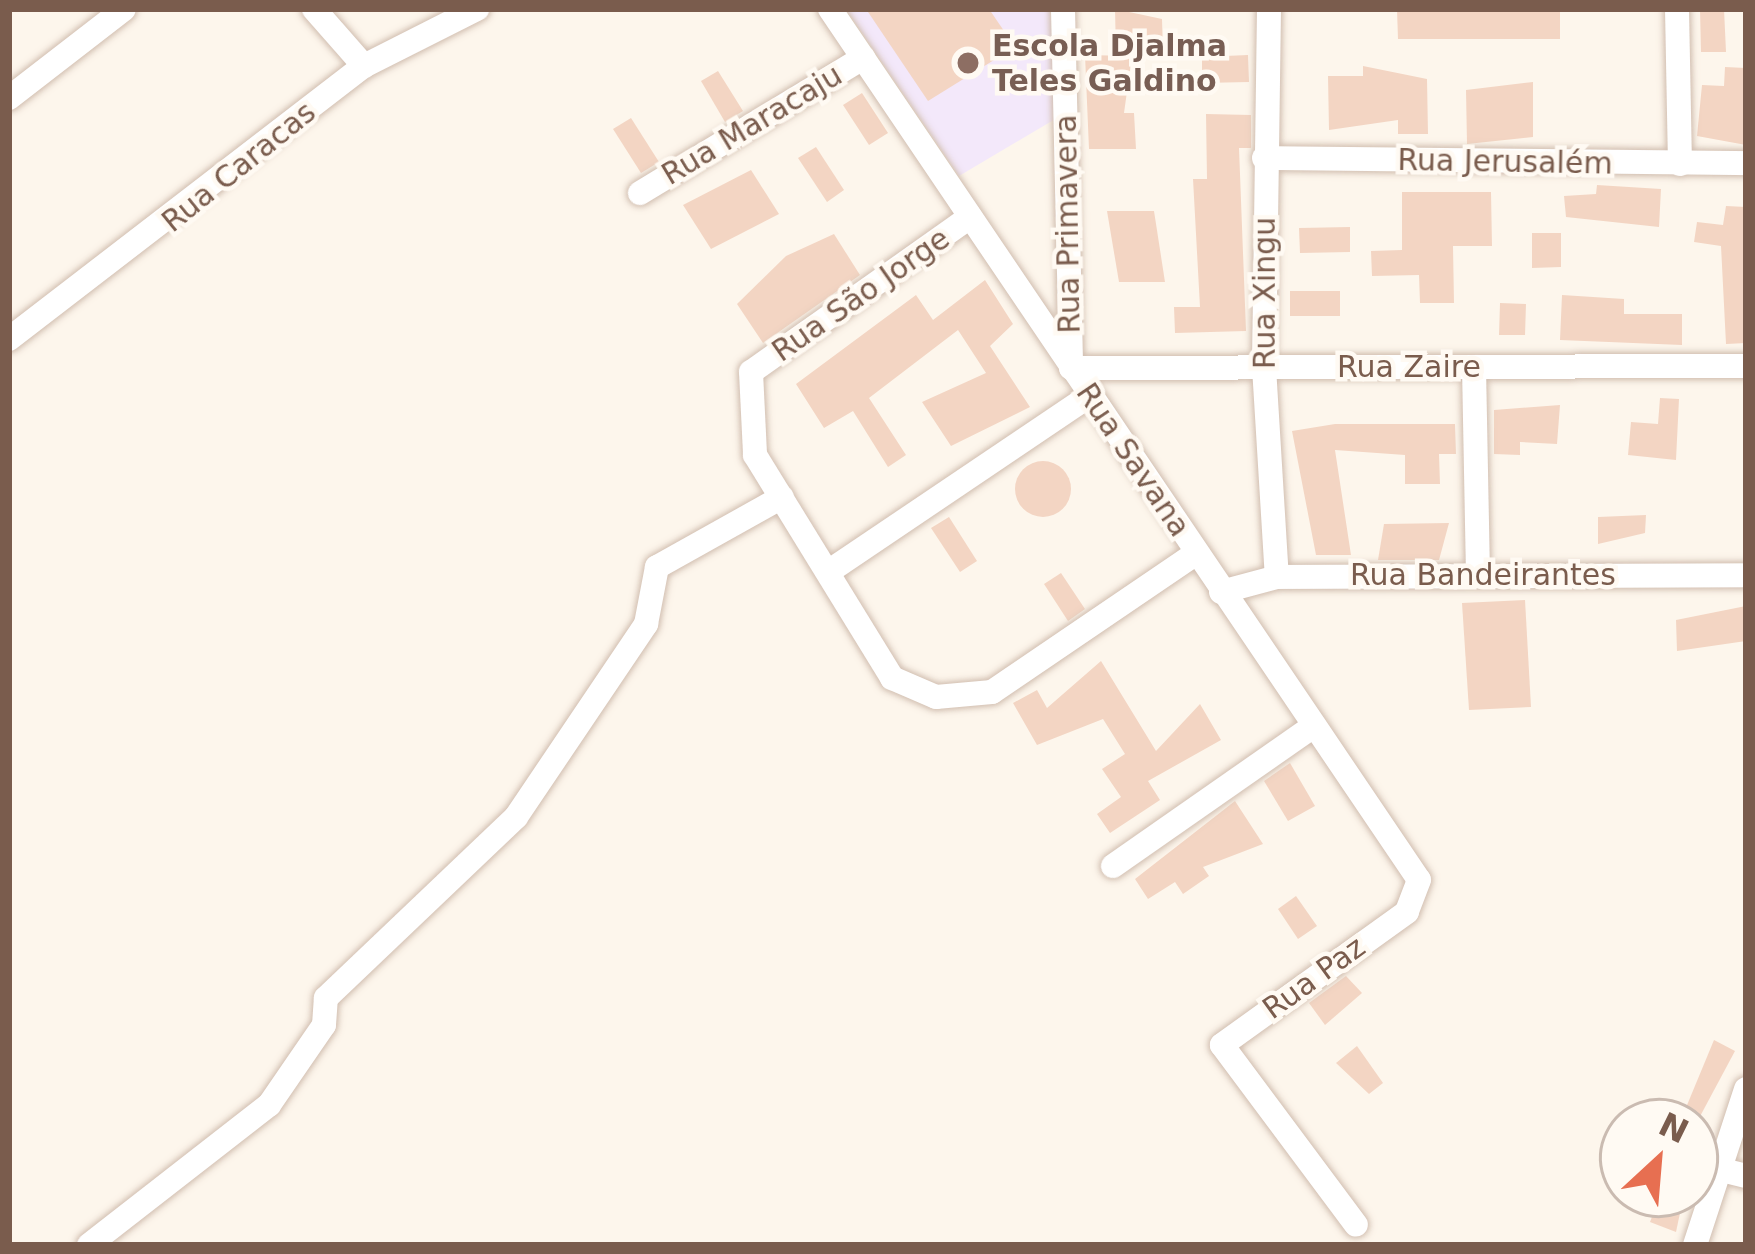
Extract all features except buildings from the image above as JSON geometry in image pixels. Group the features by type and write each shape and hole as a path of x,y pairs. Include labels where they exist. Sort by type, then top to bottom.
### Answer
{"street":[{"path":"9,98 124,9"},
{"path":"314,9 364,67"},
{"name":"Rua Caracas","path":"9,339 364,67 477,9"},
{"name":"Rua Savana","path":"830,9 1419,880 1407,912"},
{"name":"Rua Primavera","path":"1063,9 1071,368"},
{"name":"Rua Xingu","path":"1269,9 1264,367 1277,577"},
{"path":"1678,9 1680,164"},
{"name":"Rua Maracaju","path":"640,193 863,58"},
{"name":"Rua Jerusalém","path":"1264,158 1746,163"},
{"name":"Rua São Jorge","path":"782,497 754,454 751,372 970,218"},
{"name":"Rua Zaire","path":"1071,368 1746,366"},
{"path":"1474,367 1478,572"},
{"path":"828,572 1090,395"},
{"path":"89,1245 269,1105 324,1025 326,998 516,817 646,624 657,567 782,497 902,688 936,697 1004,686 1195,554"},
{"name":"Rua Bandeirantes","path":"1221,592 1277,577 1478,572 1746,575"},
{"path":"1113,866 1314,726"},
{"name":"Rua Paz","path":"1356,1225 1222,1045 1407,912"},
{"path":"1719,1166 1746,1089"}],"shaded area":[{"name":"Escola Djalma Teles Galdino","path":"846,9 1050,9 1057,118 959,176"}],"place":[{"name":"Escola Djalma Teles Galdino","path":"968,63"}]}
